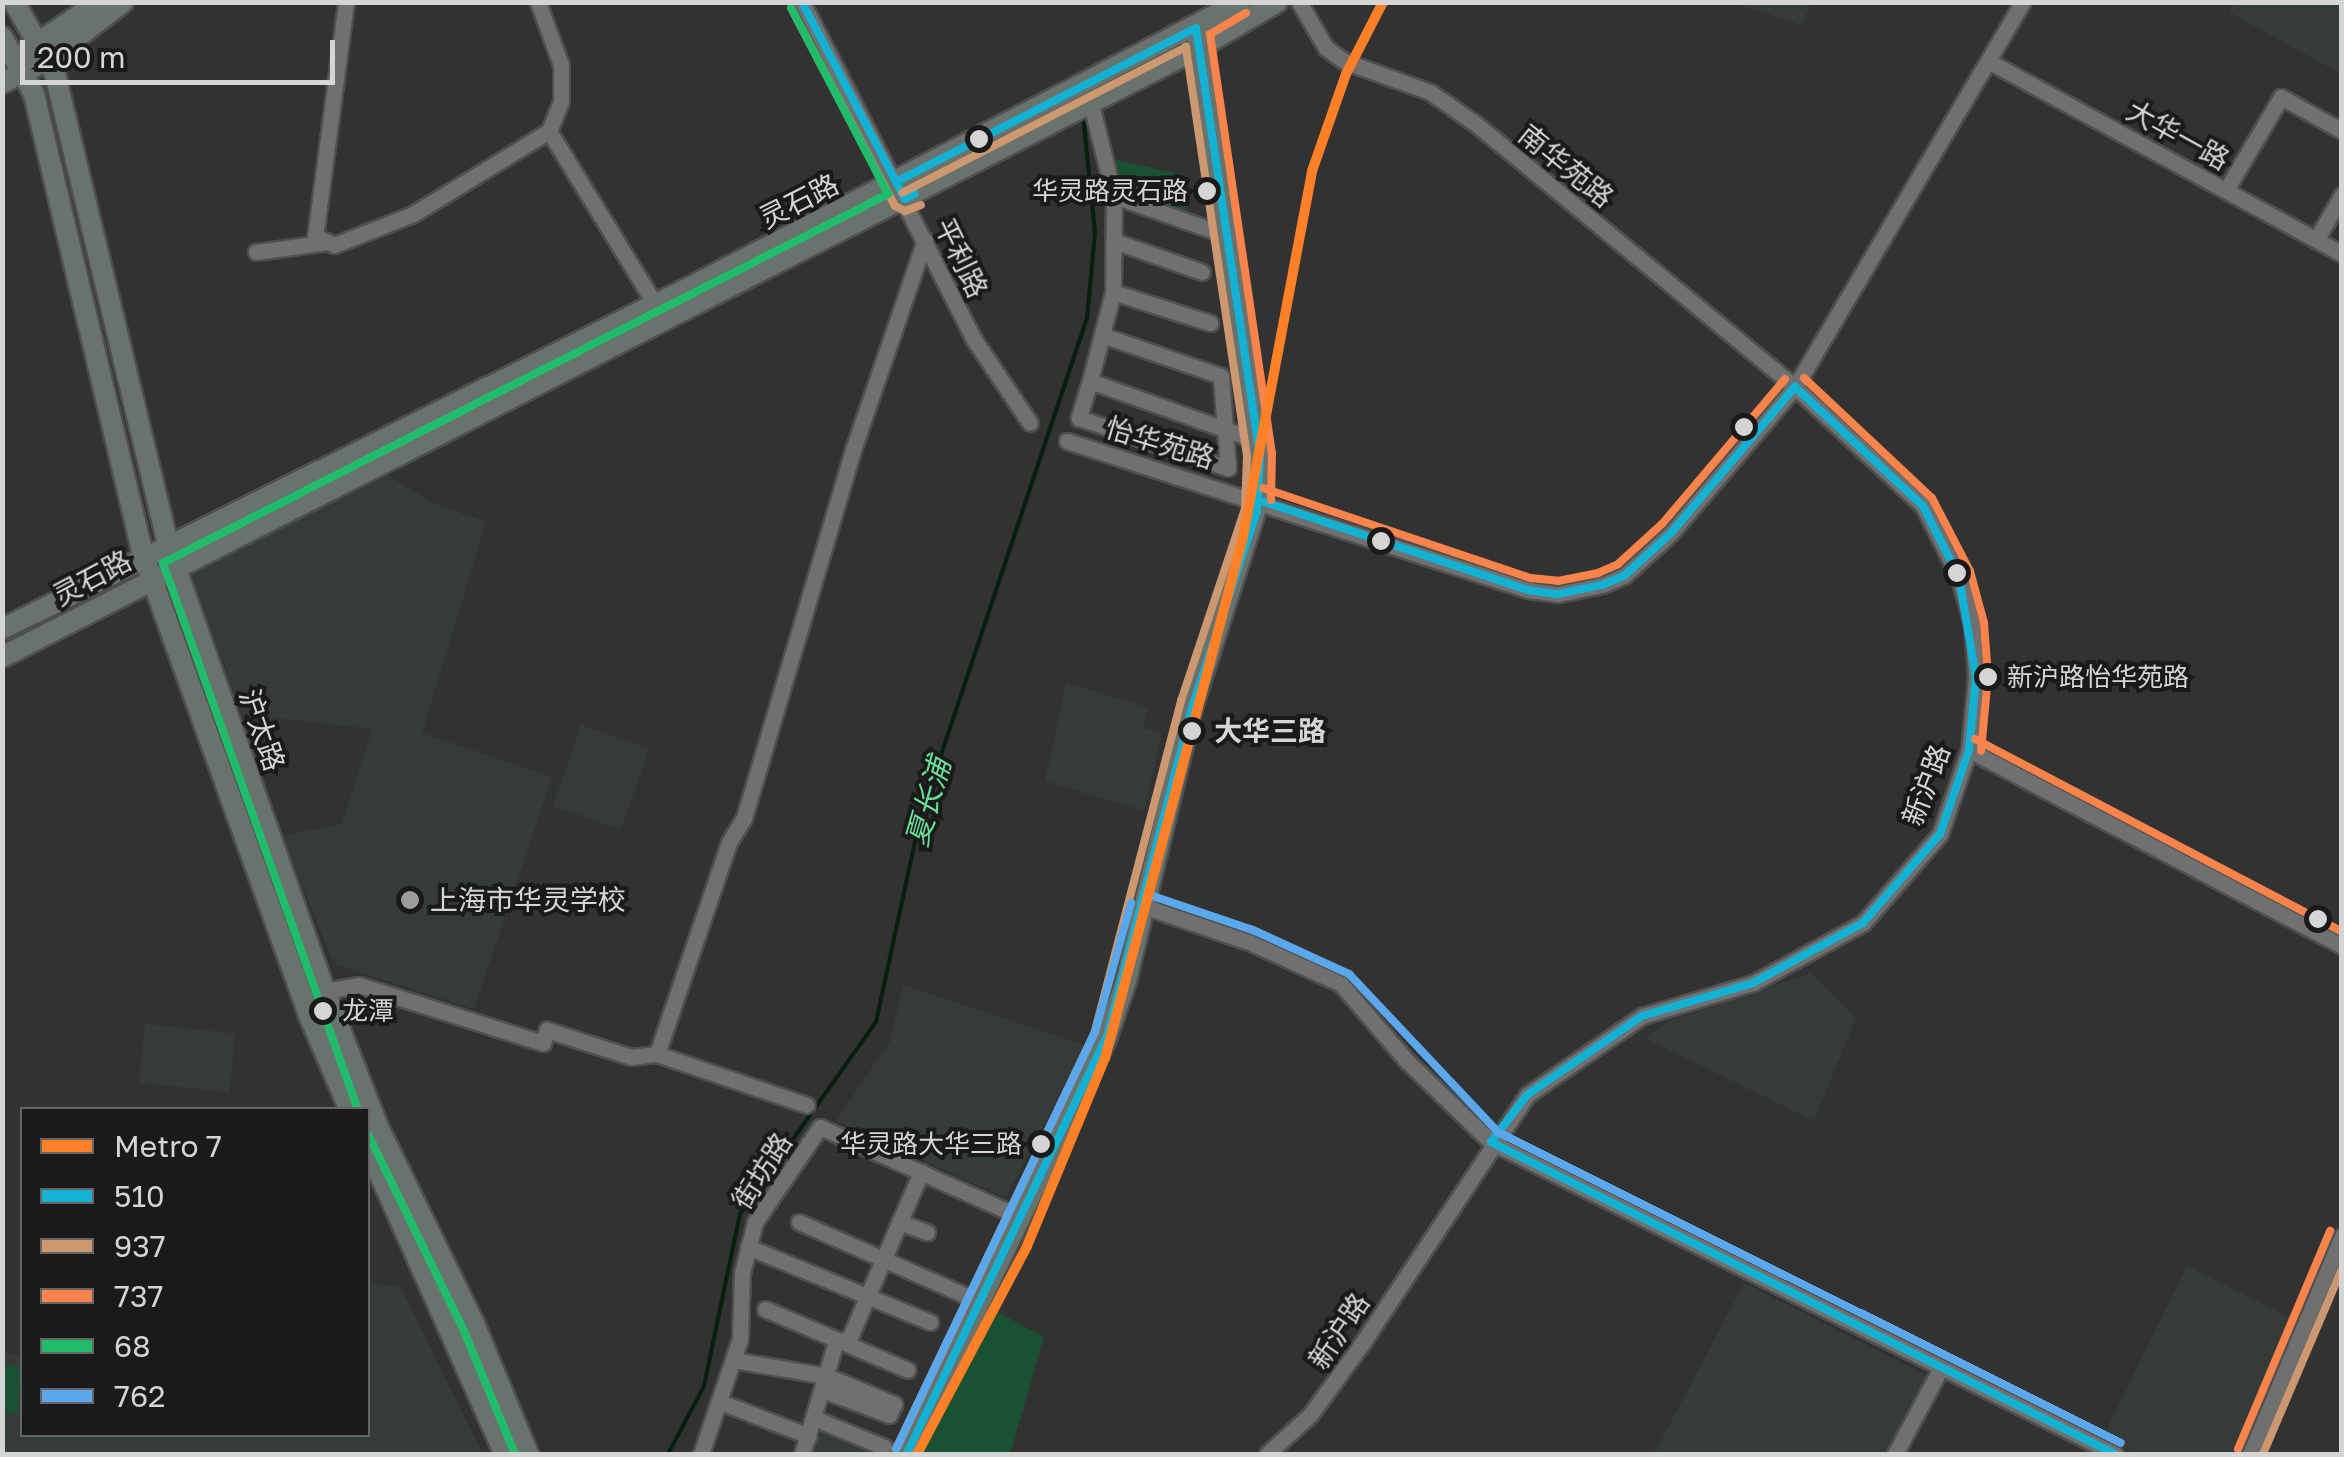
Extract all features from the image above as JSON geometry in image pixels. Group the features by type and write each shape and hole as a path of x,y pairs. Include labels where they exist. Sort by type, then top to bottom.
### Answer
{"main road":[{"name":"沪太路","path":"14,2 43,52 175,567 325,991 378,1127 476,1326 528,1454"},
{"path":"43,52 99,2"},
{"path":"2,83 14,63 43,52 123,2"},
{"name":"灵石路","path":"2,629 143,554 655,304 1091,104 1197,39 1240,2"},
{"name":"灵石路","path":"2,657 900,191 1277,2"},
{"name":"沪太路","path":"2,38 34,94 143,554 308,1013 349,1107"},
{"path":"907,1454 1107,1036 1193,704 1260,500 1258,441 1197,39"},
{"path":"370,1152 505,1454"}],"street":[{"path":"322,243 315,236 316,217 346,2"},
{"path":"256,252 322,243 334,245 412,214 549,131 561,101 562,65 538,2"},
{"name":"平利路","path":"802,2 973,338 1030,423"},
{"name":"南华苑路","path":"1299,2 1326,48 1344,61 1430,92 1476,124 1796,387"},
{"path":"1796,387 2024,2"},
{"name":"大华一路","path":"1990,62 2342,254"},
{"path":"2226,190 2281,97 2342,130"},
{"path":"1091,104 1114,196 1113,292 1078,418 1228,468 1229,431 1220,376 1102,335"},
{"path":"549,131 655,304"},
{"path":"2316,240 2342,195"},
{"path":"1114,196 1226,235"},
{"path":"657,1054 729,842 744,818 853,450 925,240"},
{"path":"1114,241 1202,272"},
{"path":"1113,292 1210,322"},
{"path":"1090,381 1258,441"},
{"name":"怡华苑路","path":"1067,441 1260,500 1528,590 1587,588 1624,574 1671,532 1796,387"},
{"name":"新沪路","path":"1267,1454 1310,1415 1361,1346 1491,1142 1528,1095 1642,1016 1753,983 1863,923 1940,834 1968,750 1976,677 1958,577 1923,506 1796,387"},
{"path":"1968,750 2342,946"},
{"path":"1143,906 1249,942 1341,984 1407,1061 1491,1142 2115,1454"},
{"path":"325,991 358,985 543,1042 547,1030 631,1057 657,1054 807,1105"},
{"name":"街坊路","path":"704,1447 724,1403 734,1360 748,1247 755,1222 820,1127 1020,1216"},
{"path":"802,1454 841,1342 850,1337 921,1172"},
{"path":"799,1222 980,1302"},
{"path":"899,1222 928,1232"},
{"path":"2250,1454 2342,1236"},
{"path":"748,1247 930,1322"},
{"path":"765,1309 908,1370"},
{"path":"734,1360 825,1383"},
{"path":"1894,1454 1942,1368"},
{"path":"724,1403 809,1436"},
{"path":"816,1419 884,1446"},
{"path":"690,1454 704,1447"}],"shaded area":[{"path":"1735,3 1811,3 1802,25"},
{"path":"2234,3 2341,3 2341,74 2229,12"},
{"path":"383,472 432,503 486,522 422,733 552,777 474,1009 334,964 282,836 342,824 372,729 242,714 191,574"},
{"path":"1066,683 1148,707 1144,728 1162,733 1144,811 1045,781"},
{"path":"581,725 649,748 621,830 553,806"},
{"path":"1811,973 1856,1018 1814,1121 1645,1038 1669,1021"},
{"path":"903,985 1085,1045 1006,1198 836,1121 890,1041"},
{"path":"145,1024 236,1034 229,1092 139,1083"},
{"path":"2187,1266 2296,1321 2238,1454 2137,1454 2103,1437"},
{"path":"370,1283 400,1286 483,1454 3,1454 2,1352 20,1356 20,1437 370,1437"},
{"path":"1744,1283 1928,1376 1886,1454 1654,1454"},
{"path":"821,1430 880,1454 812,1454"}],"green space":[{"path":"1110,159 1181,174 1188,214 1118,190"},
{"path":"990,1308 1044,1337 1010,1454 917,1454"},
{"path":"2,1365 20,1367 17,1414 2,1412"}],"waterway":[{"name":"夏长浦","path":"668,1454 704,1386 740,1214 876,1022 920,818 1087,318 1095,233 1083,114"}],"metro line":[{"name":"7","path":"917,1454 1027,1246 1105,1058 1243,537 1312,171 1346,74 1383,2"}],"transit line":[{"name":"510","path":"802,2 905,199 915,194"},
{"name":"937","path":"791,8 895,206 905,211 921,205"},
{"name":"68","path":"357,1107 163,563 888,194 791,8"},
{"name":"737","path":"1246,13 1210,34 1272,453 1271,500"},
{"name":"510","path":"896,182 1196,28 1260,455 1257,511 1193,704 1107,1036 907,1454"},
{"name":"937","path":"896,1449 1095,1031 1181,701 1245,509 1247,456 1186,47 902,193"},
{"name":"737","path":"1804,378 1932,498 1970,571 1984,623 1988,676 1981,751"},
{"name":"737","path":"1263,488 1531,578 1558,581 1598,573 1618,564 1662,524 1785,379"},
{"name":"510","path":"1259,500 1528,590 1558,594 1602,585 1625,575 1671,533 1795,387 1923,506 1959,577 1976,677 1969,750 1940,834 1863,923 1753,983 1642,1016 1527,1095 1491,1142 2115,1454"},
{"name":"737","path":"1975,739 2342,932"},
{"name":"762","path":"1147,894 1253,930 1349,974 1498,1132 2121,1443"},
{"name":"762","path":"896,1449 1095,1032 1131,903"},
{"name":"68","path":"370,1138 464,1331 515,1454"},
{"name":"737","path":"2238,1449 2330,1231"},
{"name":"937","path":"2263,1454 2342,1269"}],"place":[{"name":"华灵路灵石路","path":"1207,191"},
{"name":"新沪路怡华苑路","path":"1988,677"},
{"name":"大华三路","path":"1192,731"},
{"name":"上海市华灵学校","path":"410,900"},
{"name":"龙潭","path":"323,1011"},
{"name":"华灵路大华三路","path":"1041,1144"}]}
